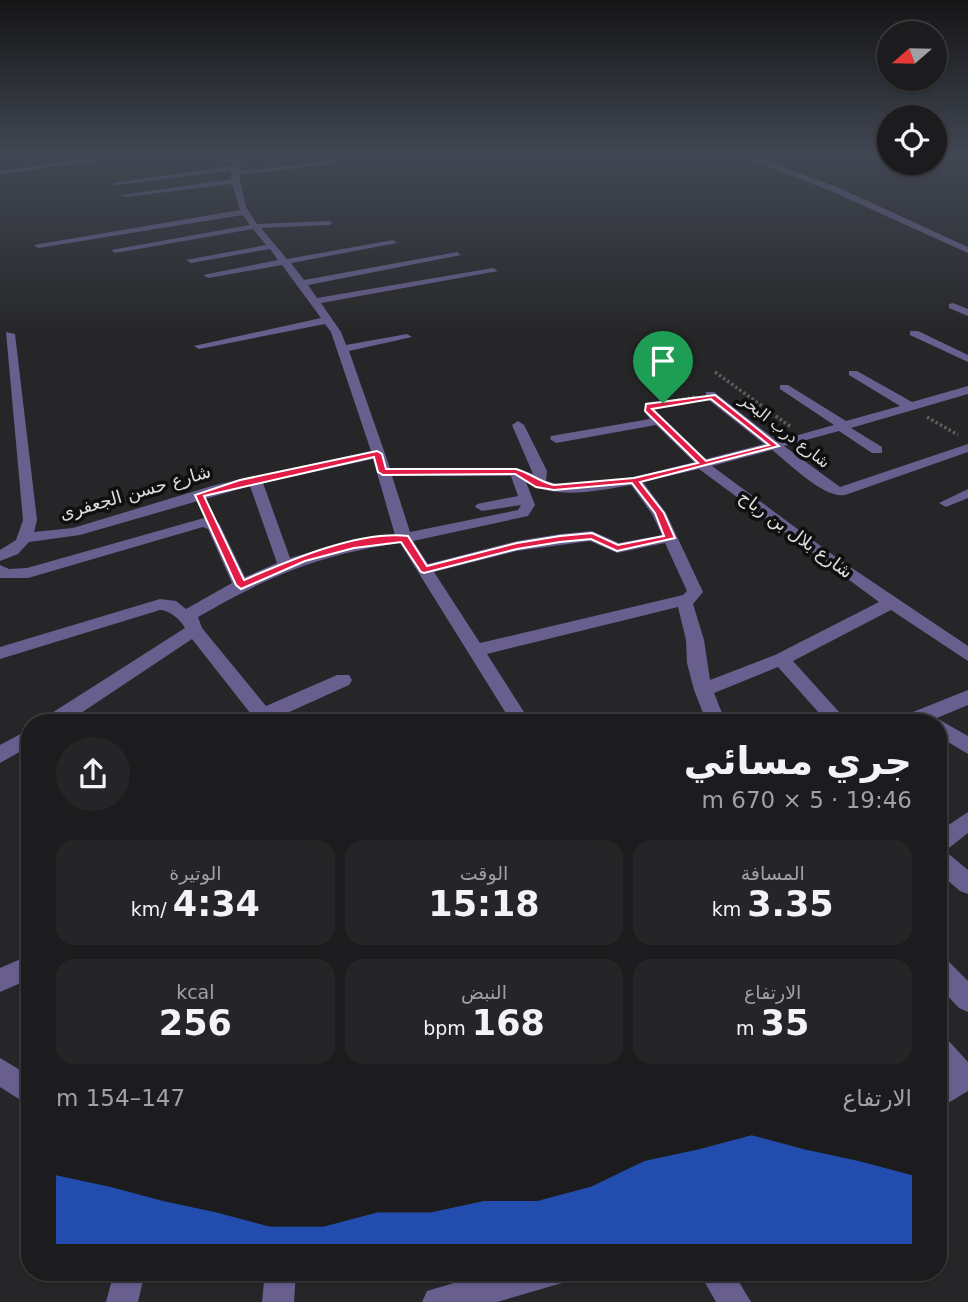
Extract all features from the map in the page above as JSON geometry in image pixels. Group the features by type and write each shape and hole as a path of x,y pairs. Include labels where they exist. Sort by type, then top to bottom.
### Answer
{"street":[{"path":"38,245 222,216"},
{"path":"248,216 315,301 343,349 404,538 478,650 516,714"},
{"path":"894,216 968,250"},
{"path":"917,216 968,241"},
{"path":"115,250 255,226 329,223"},
{"path":"208,275 393,243"},
{"path":"191,260 273,246"},
{"path":"302,283 457,255"},
{"path":"315,301 493,271"},
{"path":"953,306 968,313"},
{"path":"199,346 327,320"},
{"path":"914,333 968,359"},
{"path":"0,556 15,549 26,538 30,520 10,334"},
{"path":"343,349 407,337"},
{"path":"853,373 908,405"},
{"path":"784,387 877,450"},
{"path":"383,472 516,472 539,485 564,488 634,480 775,446 908,405 961,392 968,401"},
{"name":"شارع درب البحر","path":"710,395 828,487 840,492 968,448"},
{"path":"556,439 654,416"},
{"name":"شارع بلال بن رباح","path":"654,416 702,464 968,655"},
{"path":"518,425 540,471 539,485"},
{"name":"شارع حسن الجعفرى","path":"26,538 83,530 255,480 377,454"},
{"path":"64,714 192,625 194,610 285,564 354,545 404,538 523,513 528,505 516,472"},
{"path":"255,480 285,564"},
{"path":"634,480 659,513 695,592 685,604 695,640 696,663 713,714"},
{"path":"946,503 968,493"},
{"path":"199,495 241,585"},
{"path":"482,507 526,499"},
{"path":"0,570 6,574 28,573 200,522 212,524"},
{"path":"424,570 517,546 560,539 592,536 617,548 670,538"},
{"path":"478,650 689,599"},
{"path":"703,690 781,659 892,602"},
{"path":"0,653 160,604 170,605 192,625 263,714"},
{"path":"781,659 832,714"},
{"path":"277,714 343,680"},
{"path":"939,714 968,697"},
{"path":"947,734 968,746"},
{"path":"0,755 21,742"},
{"path":"947,837 968,821"},
{"path":"947,866 968,884"},
{"path":"0,980 21,971"},
{"path":"947,978 968,999"},
{"path":"947,1057 966,1076 947,1089"},
{"path":"0,1071 21,1086"},
{"path":"122,1302 128,1281"},
{"path":"278,1302 280,1281"},
{"path":"438,1302 517,1281"},
{"path":"720,1281 735,1302"}],"path":[{"path":"715,372 805,437"},
{"path":"654,416 647,408 651,405 710,395"},
{"path":"908,405 968,441"}],"route":[{"path":"663,403 647,408 658,421 704,464 634,480 554,488 539,485 520,472 383,472 377,454 240,483 199,495 241,585 285,564 383,540 404,538 424,570 517,546 560,539 592,536 617,548 670,538 659,513 634,480 701,464 775,446 713,396 663,403"}]}
